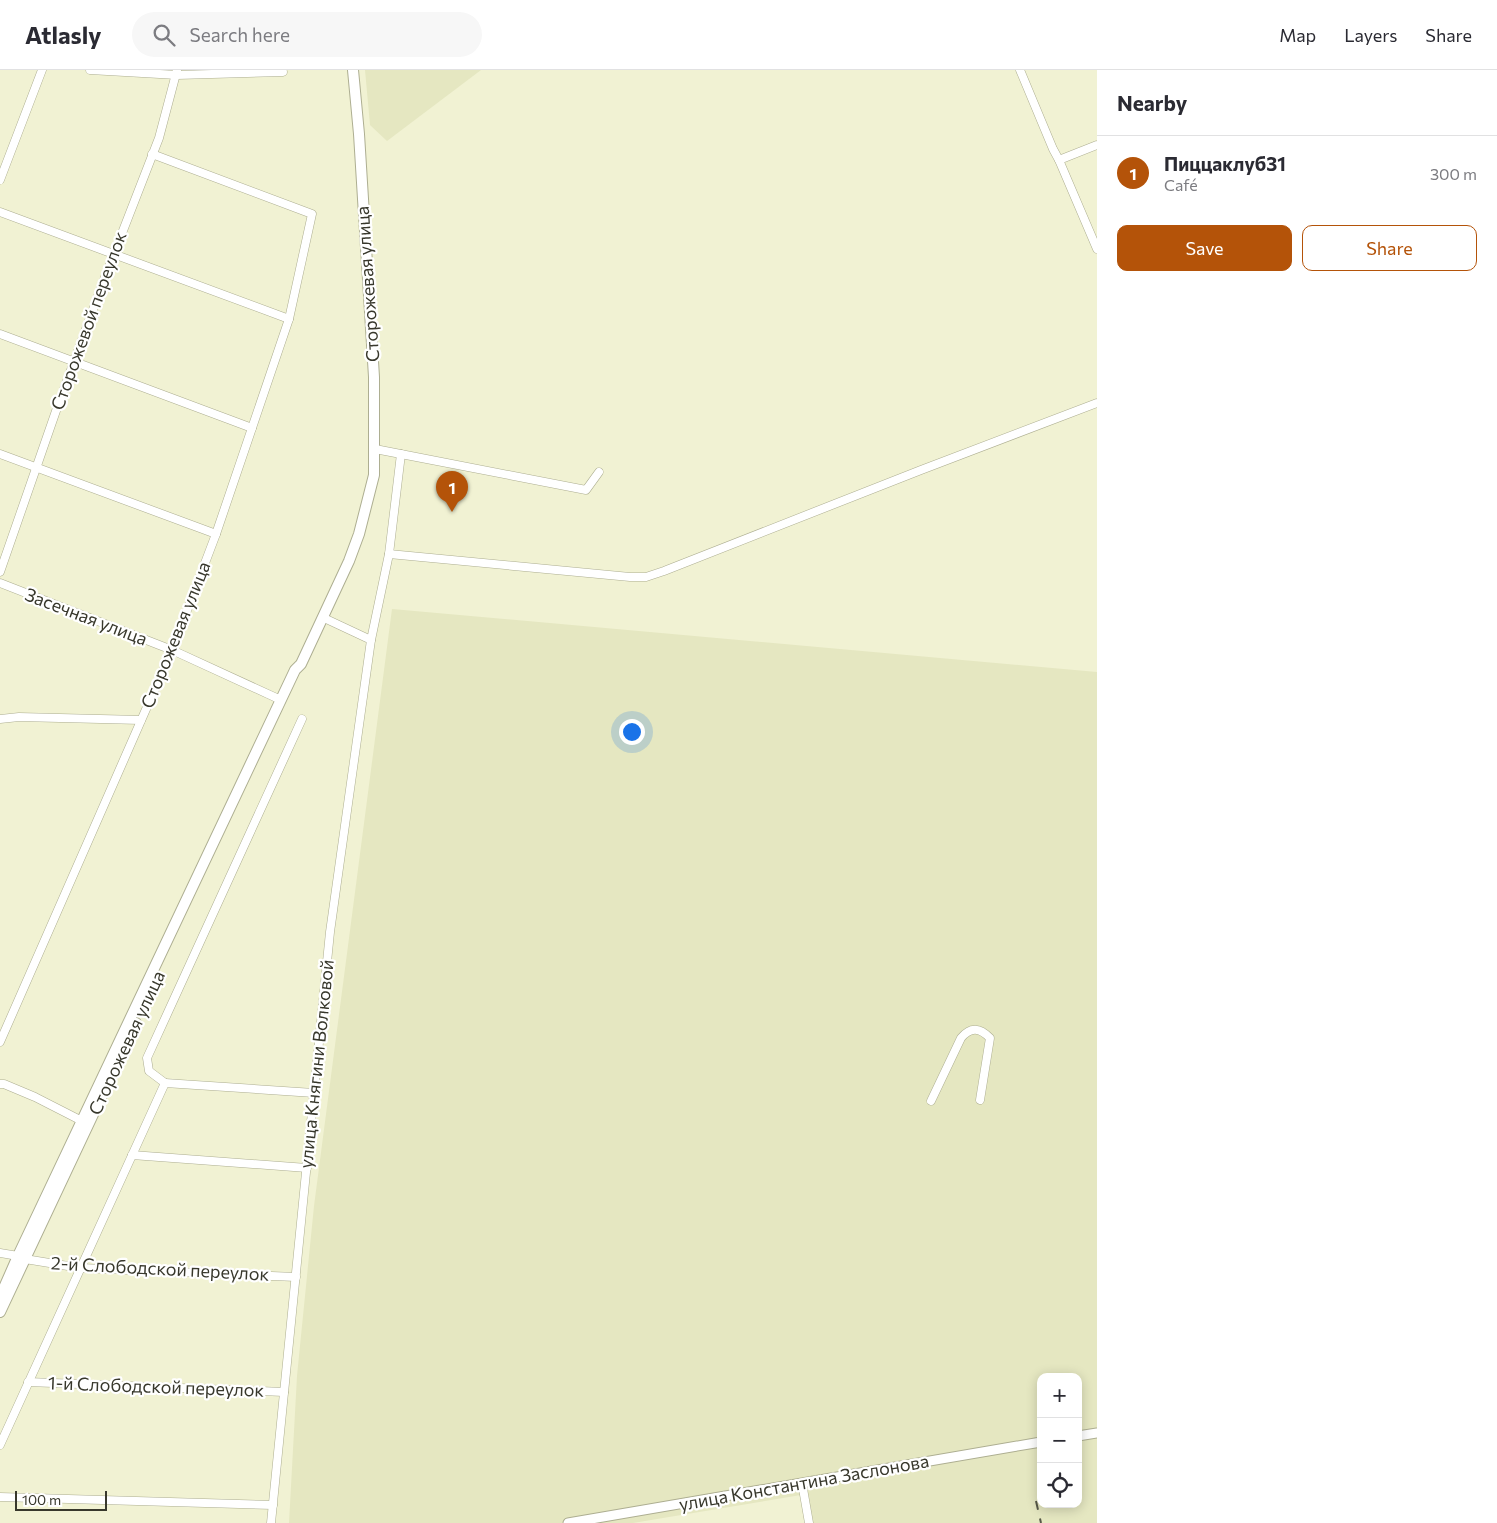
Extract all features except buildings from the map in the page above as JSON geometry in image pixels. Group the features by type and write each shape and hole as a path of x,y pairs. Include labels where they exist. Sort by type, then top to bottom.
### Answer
{"main road":[{"name":"Сторожевая улица","path":"0,1297 22,1258 301,673 302,664 324,618 359,534 374,475 375,449 374,377 359,134 353,70"},
{"name":"Сторожевая улица","path":"0,1312 82,1121 295,670 302,664"}],"street":[{"path":"0,180 42,70"},
{"path":"90,70 283,72"},
{"path":"1020,70 1097,249"},
{"name":"Сторожевой переулок","path":"0,572 74,362 158,138 177,72"},
{"path":"1059,160 1097,145"},
{"name":"Сторожевая улица","path":"0,1042 172,650 216,534 289,319 312,214 152,154"},
{"path":"0,212 289,319"},
{"path":"0,334 252,428"},
{"path":"389,554 646,576 664,571 1097,403"},
{"path":"375,449 586,490 599,472"},
{"path":"0,454 216,534"},
{"name":"улица Княгини Волковой","path":"271,1523 330,932 370,640 389,554 401,454"},
{"name":"Засечная улица","path":"0,584 172,650 281,700"},
{"path":"324,618 370,640"},
{"path":"0,719 19,717 141,720"},
{"name":"Сторожевая улица","path":"164,1083 149,1071 146,1058 302,719"},
{"path":"931,1100 961,1038 966,1031 976,1030 984,1031 990,1038 980,1100"},
{"path":"0,1445 164,1083 314,1093"},
{"path":"0,1084 35,1097 82,1121"},
{"path":"132,1155 307,1168"},
{"name":"2-й Слободской переулок","path":"0,1253 80,1268 296,1276"},
{"name":"1-й Слободской переулок","path":"28,1382 284,1392"},
{"path":"1082,1435 1097,1433"},
{"name":"улица Константина Заслонова","path":"568,1523 1037,1443"},
{"path":"802,1483 809,1523"},
{"path":"0,1497 273,1505"}],"shaded area":[{"path":"365,70 481,70 387,141 370,125"},
{"path":"392,609 1097,672 1097,1523 806,1523 801,1495 633,1523 289,1523 297,1376 314,1206"}],"railway":[{"path":"1036,1501 1041,1523"}],"place":[{"name":"Пиццаклуб31","path":"452,512"}]}
